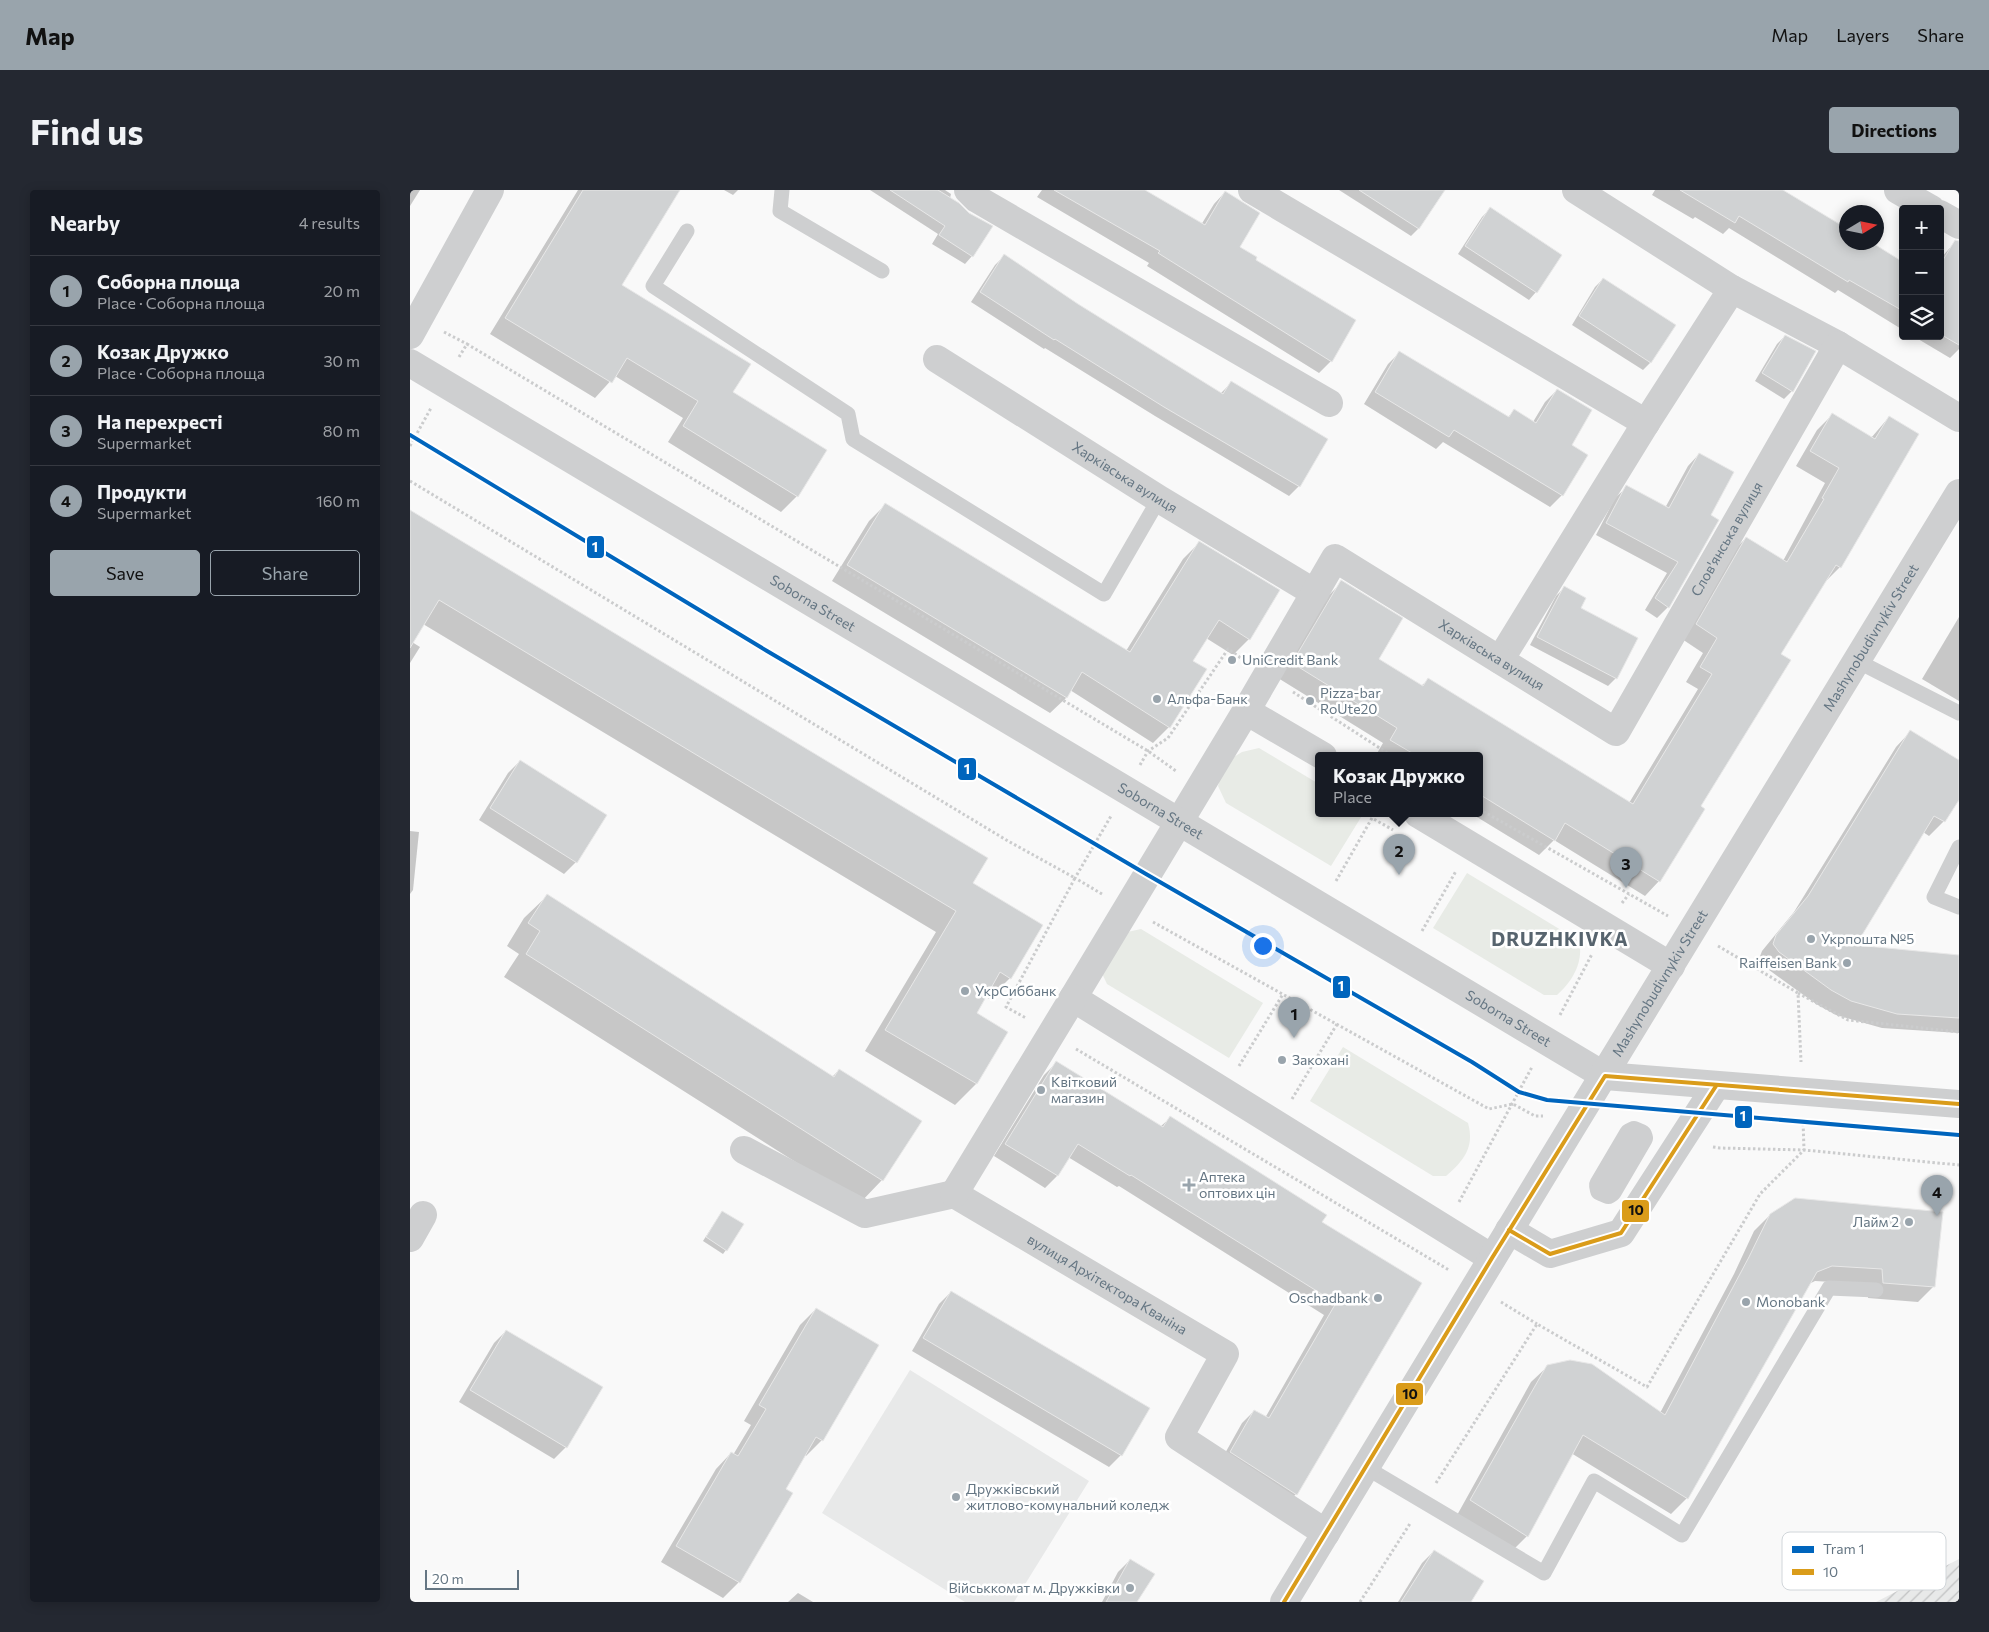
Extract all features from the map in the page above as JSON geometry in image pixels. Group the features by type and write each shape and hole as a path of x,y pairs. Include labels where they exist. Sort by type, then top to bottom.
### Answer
{"street":[{"path":"410,335 490,190"},
{"path":"968,190 977,199 1329,403"},
{"path":"1252,190 1646,423"},
{"path":"1576,190 1732,289 1838,345 1959,418"},
{"path":"1898,190 1924,205"},
{"path":"1944,216 1959,225"},
{"path":"1500,660 1646,423 1732,289"},
{"name":"Слов'янська вулиця","path":"1616,732 1838,345"},
{"name":"Харківська вулиця","path":"937,359 1159,499 1320,585 1336,558 1616,732"},
{"name":"Soborna Street","path":"410,363 1605,1076 1959,1104"},
{"name":"Mashynobudivnykiv Street","path":"1284,1602 1959,493"},
{"path":"744,1150 865,1214 954,1194 1320,585"},
{"path":"1246,711 1315,752"},
{"path":"1423,817 1672,966"},
{"path":"1073,998 1492,1258"},
{"path":"1509,1230 1550,1254 1621,1233 1716,1086"},
{"name":"вулиця Архітектора Кваніна","path":"954,1194 1224,1354 1179,1437 1326,1533"}],"lane":[{"path":"782,190 780,211 882,271"},
{"path":"687,231 652,286 848,414 853,439 1104,594 1159,499"},
{"path":"1857,661 1959,713"},
{"path":"1959,847 1934,897 1959,907"},
{"path":"1365,1468 1544,1573 1594,1481 1682,1535 1829,1288 1876,1290"}],"path":[{"path":"410,446 467,344 1148,751 1198,788"},
{"path":"410,481 1008,842 1074,878"},
{"path":"1386,752 1228,649 1168,738 1148,751 1074,878 1006,1007 1456,1275"},
{"path":"1345,886 1334,880 1372,818 1395,832"},
{"path":"1430,936 1422,931 1456,871 1449,866"},
{"path":"1428,1258 1606,926 1629,894"},
{"path":"1798,993 1848,1020 1959,1032"},
{"path":"1202,1124 1283,994"},
{"path":"1258,1157 1337,1024"},
{"path":"1360,1602 1537,1324 1647,1387 1760,1194 1804,1150 1959,1165"}],"shaded area":[{"path":"1259,748 1315,782 1315,817 1361,817 1331,866 1226,803 1218,786 1224,763 1242,752"},
{"path":"1467,873 1579,941 1580,956 1576,971 1557,995 1544,995 1433,928"},
{"path":"1141,929 1263,1003 1229,1058 1107,984 1099,967 1123,933"},
{"path":"1343,1047 1468,1123 1470,1132 1469,1147 1458,1165 1446,1176 1433,1176 1310,1101"},
{"name":"Дружківський житлово-комунальний коледж","path":"910,1370 1089,1481 1014,1602 965,1602 822,1513"},
{"path":"1959,1559 1959,1602 1876,1602 1899,1590 1946,1590 1946,1566"}],"building":[{"path":"583,190 680,190 622,285 751,364 733,392 827,450 798,497 683,426 698,401 627,358 612,383 505,318"},
{"path":"890,190 938,190 959,203 969,213 993,226 973,257 939,235 945,226"},
{"path":"1054,190 1145,190 1205,225 1225,191 1260,213 1240,247 1257,257 1256,260 1356,320 1332,362 1158,253 1160,251"},
{"path":"1359,190 1445,190 1419,229"},
{"path":"1680,190 1783,190 1839,224 1839,250 1884,250 1899,260 1899,309 1849,280 1848,282 1739,216 1735,223"},
{"path":"1490,207 1562,255 1537,293 1465,246"},
{"path":"1955,240 1959,241 1959,345 1944,336 1944,258"},
{"path":"1004,254 1078,304 1223,394 1231,381 1328,439 1300,487 1054,340 980,292"},
{"path":"1603,278 1676,325 1651,363 1579,316"},
{"path":"1785,335 1816,351 1793,392 1762,373"},
{"path":"1399,351 1509,417 1514,409 1536,423 1557,389 1592,410 1572,445 1588,455 1563,496 1454,430 1449,437 1375,392"},
{"path":"1832,413 1875,439 1889,416 1919,434 1841,568 1836,565 1781,654 1791,660 1701,806 1705,809 1660,882 1565,823 1555,841 1483,796 1483,752 1410,752 1390,740 1397,728 1292,663 1341,580 1403,618 1379,659 1423,686 1428,678 1633,804 1712,674 1700,667 1717,638 1696,624 1746,537 1787,562 1824,499 1822,498 1839,468 1810,451"},
{"path":"1699,453 1734,472 1711,515 1719,520 1669,608 1655,598 1678,562 1606,523 1626,485 1669,508"},
{"path":"885,503 1130,652 1199,541 1280,590 1250,640 1219,620 1193,661 1207,669 1170,728 1082,672 1067,698 847,565"},
{"path":"410,510 988,858 973,883 1043,925 1011,979 1000,972 977,1013 1008,1032 977,1084 885,1030 956,911 439,600 410,648"},
{"path":"1564,586 1586,598 1581,608 1638,638 1617,679 1537,637"},
{"path":"1910,730 1959,760 1959,800 1945,822 1934,816 1856,945 1959,955 1959,1018 1897,1014 1851,1001 1831,990 1779,952 1773,944 1776,935 1808,896"},
{"path":"520,760 607,815 577,863 490,808"},
{"path":"547,894 834,1077 839,1069 922,1121 883,1181 526,954 540,931 528,923"},
{"path":"1056,1061 1163,1127 1170,1116 1327,1215 1322,1222 1422,1283 1297,1495 1230,1452 1254,1410 1269,1418 1336,1303 1078,1144 1058,1176 1005,1144"},
{"path":"1795,1198 1943,1212 1935,1287 1883,1283 1882,1269 1832,1266 1817,1272 1688,1499 1583,1435 1528,1537 1470,1500 1547,1365 1570,1360 1592,1364 1665,1415 1770,1214"},
{"path":"722,1211 744,1224 727,1251 706,1237"},
{"path":"951,1291 1150,1408 1122,1456 923,1338"},
{"path":"816,1308 879,1345 823,1441 816,1437 786,1489 793,1493 740,1583 676,1546 731,1452 738,1456 766,1409 759,1405"},
{"path":"506,1330 603,1387 567,1448 470,1390"},
{"path":"1434,1550 1484,1581 1471,1602 1401,1602"},
{"name":"Військкомат м. Дружківки","path":"1130,1559 1155,1574 1137,1602 1106,1602"}],"tram line":[{"name":"1","path":"410,435 767,651 1146,874 1472,1062 1519,1092 1547,1100 1959,1135"}],"transit line":[{"name":"10","path":"1284,1602 1492,1258 1605,1076 1959,1104"},
{"name":"10","path":"1509,1230 1550,1254 1621,1233 1716,1086"}],"place":[{"name":"UniCredit Bank","path":"1232,660"},
{"name":"Альфа-Банк","path":"1157,699"},
{"name":"Pizza-bar RoUte20","path":"1310,701"},
{"name":"Козак Дружко","path":"1399,875"},
{"name":"На перехресті","path":"1626,888"},
{"name":"Укрпошта №5","path":"1811,939"},
{"name":"Raiffeisen Bank","path":"1847,963"},
{"name":"УкрСиббанк","path":"965,991"},
{"name":"Соборна площа","path":"1294,1038"},
{"name":"Закохані","path":"1282,1060"},
{"name":"Квітковий магазин","path":"1041,1090"},
{"name":"Аптека оптових цін","path":"1189,1185"},
{"name":"Продукти","path":"1937,1216"},
{"name":"Лайм 2","path":"1909,1222"},
{"name":"Oschadbank","path":"1378,1298"},
{"name":"Monobank","path":"1746,1302"},
{"name":"Дружківський житлово-комунальний коледж","path":"956,1497"},
{"name":"Військкомат м. Дружківки","path":"1130,1588"}],"district":[{"name":"DRUZHKIVKA","path":"1560,939"}]}
